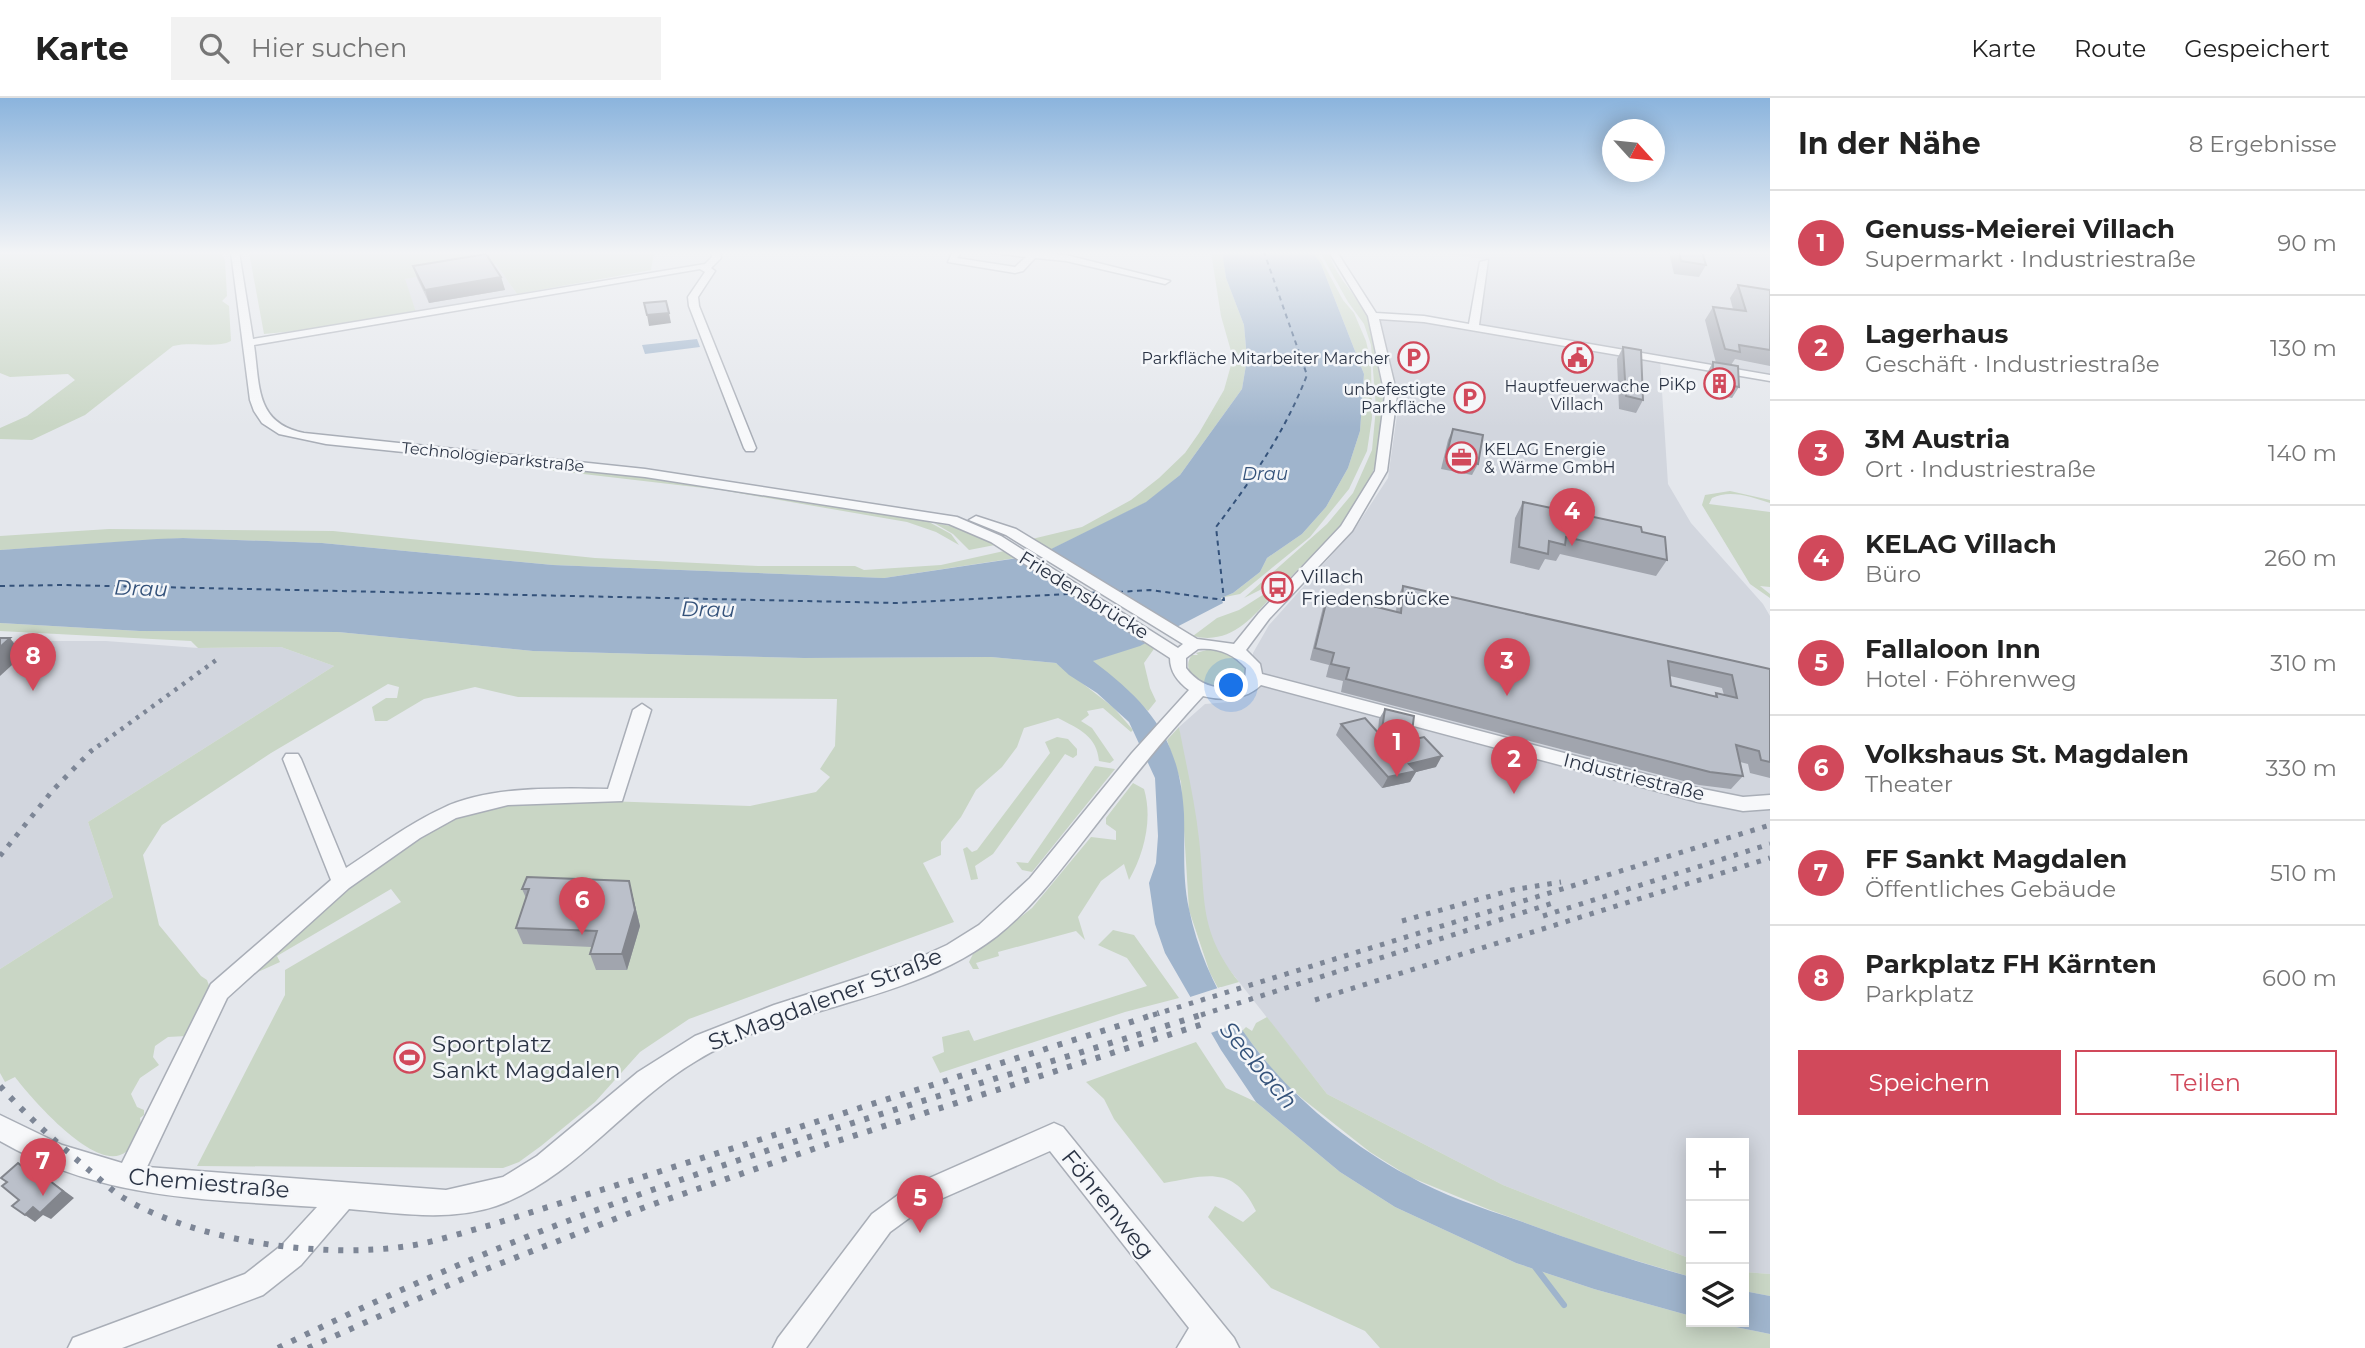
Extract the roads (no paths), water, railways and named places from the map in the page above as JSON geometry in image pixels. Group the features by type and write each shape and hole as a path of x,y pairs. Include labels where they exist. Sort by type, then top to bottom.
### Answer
{"street":[{"name":"Technologieparkstraße","path":"244,310 259,411 271,426 291,435 645,473 952,520 996,539"},
{"path":"249,343 436,310"},
{"path":"696,310 750,448"},
{"path":"1237,651 1264,616 1347,528 1379,479 1392,400 1369,310"},
{"path":"1474,327 1477,310"},
{"path":"1373,316 1419,318 1770,378"},
{"name":"Technologieparkstraße","path":"895,511 966,518 1011,532"},
{"name":"Friedensbrücke","path":"1011,532 1191,643"},
{"name":"Friedensbrücke","path":"996,539 1175,653"},
{"path":"1191,643 1219,645 1237,651 1249,660 1254,668 1255,678 1245,690 1229,694 1200,689 1181,675 1175,653 1191,643"},
{"name":"Industriestraße","path":"1255,678 1698,795 1743,804 1770,802"},
{"name":"St.Magdalener Straße","path":"345,1194 446,1203 475,1199 511,1187 560,1156 638,1088 702,1045 765,1017 883,982 941,958 986,931 1021,900 1062,854 1126,772 1200,689"},
{"path":"128,1178 219,991 342,882 413,833 451,812 508,798 562,794 615,796 642,710"},
{"path":"292,759 342,882"},
{"name":"Chemiestraße","path":"0,1127 28,1144 65,1160 128,1178 172,1185 345,1194"},
{"name":"Föhrenweg","path":"788,1348 881,1223 918,1196 1054,1136 1208,1341"},
{"path":"83,1348 253,1285 274,1273 300,1248 345,1194"}],"water":[{"name":"Drau","path":"1238,310 1339,310 1364,374 1360,431 1348,468 1326,507 1302,534 1267,558 1260,572 1233,593 1221,598 1223,603 1140,646 1093,661 1146,709 1168,744 1176,765 1184,814 1185,873 1189,909 1201,951 1219,992 1242,1030 1269,1065 1334,1127 1370,1153 1448,1195 1584,1244 1686,1275 1686,1315 1594,1289 1516,1263 1395,1207 1340,1172 1256,1102 1221,1050 1165,953 1155,924 1149,883 1156,863 1158,836 1155,778 1129,722 1097,693 1056,663 991,657 804,658 533,651 338,632 140,631 0,623 0,550 157,539 322,543 553,565 884,578 1039,555 1146,502 1180,475 1242,389 1247,359 1244,325"},
{"path":"697,339 700,347 645,354 642,345"},
{"path":"1749,1292 1770,1296 1770,1334 1736,1327 1749,1327"}],"waterway":[{"path":"1535,1267 1564,1305"}],"railway":[{"path":"90,752 219,658"},
{"path":"0,856 53,790 90,752"},
{"path":"1153,1015 1770,825"},
{"path":"1543,916 1770,844"},
{"path":"1315,1000 1770,858"},
{"path":"1402,921 1512,890 1561,882"},
{"path":"1201,1015 1553,903"},
{"path":"0,1086 43,1130 110,1188 152,1213 223,1236 261,1243 300,1248 375,1249 418,1244 491,1225 1159,1013"},
{"path":"278,1348 440,1273 621,1201 871,1117 1207,1013"},
{"path":"308,1348 476,1273 648,1206 822,1146 1209,1022"}],"place":[{"name":"Hauptfeuerwache Villach","path":"1577,357"},
{"name":"Parkfläche Mitarbeiter Marcher","path":"1413,358"},
{"name":"PiKp","path":"1719,384"},
{"name":"unbefestigte Parkfläche","path":"1469,398"},
{"name":"KELAG Energie & Wärme GmbH","path":"1461,458"},
{"name":"KELAG Villach","path":"1572,546"},
{"name":"Villach Friedensbrücke","path":"1278,587"},
{"name":"Parkplatz FH Kärnten","path":"33,691"},
{"name":"3M Austria","path":"1507,696"},
{"name":"Genuss-Meierei Villach","path":"1397,777"},
{"name":"Lagerhaus","path":"1514,794"},
{"name":"Volkshaus St. Magdalen","path":"582,935"},
{"name":"Sportplatz Sankt Magdalen","path":"409,1057"},
{"name":"FF Sankt Magdalen","path":"43,1196"},
{"name":"Fallaloon Inn","path":"920,1233"}],"water label":[{"name":"Seebach","path":"1259,1065"}]}
